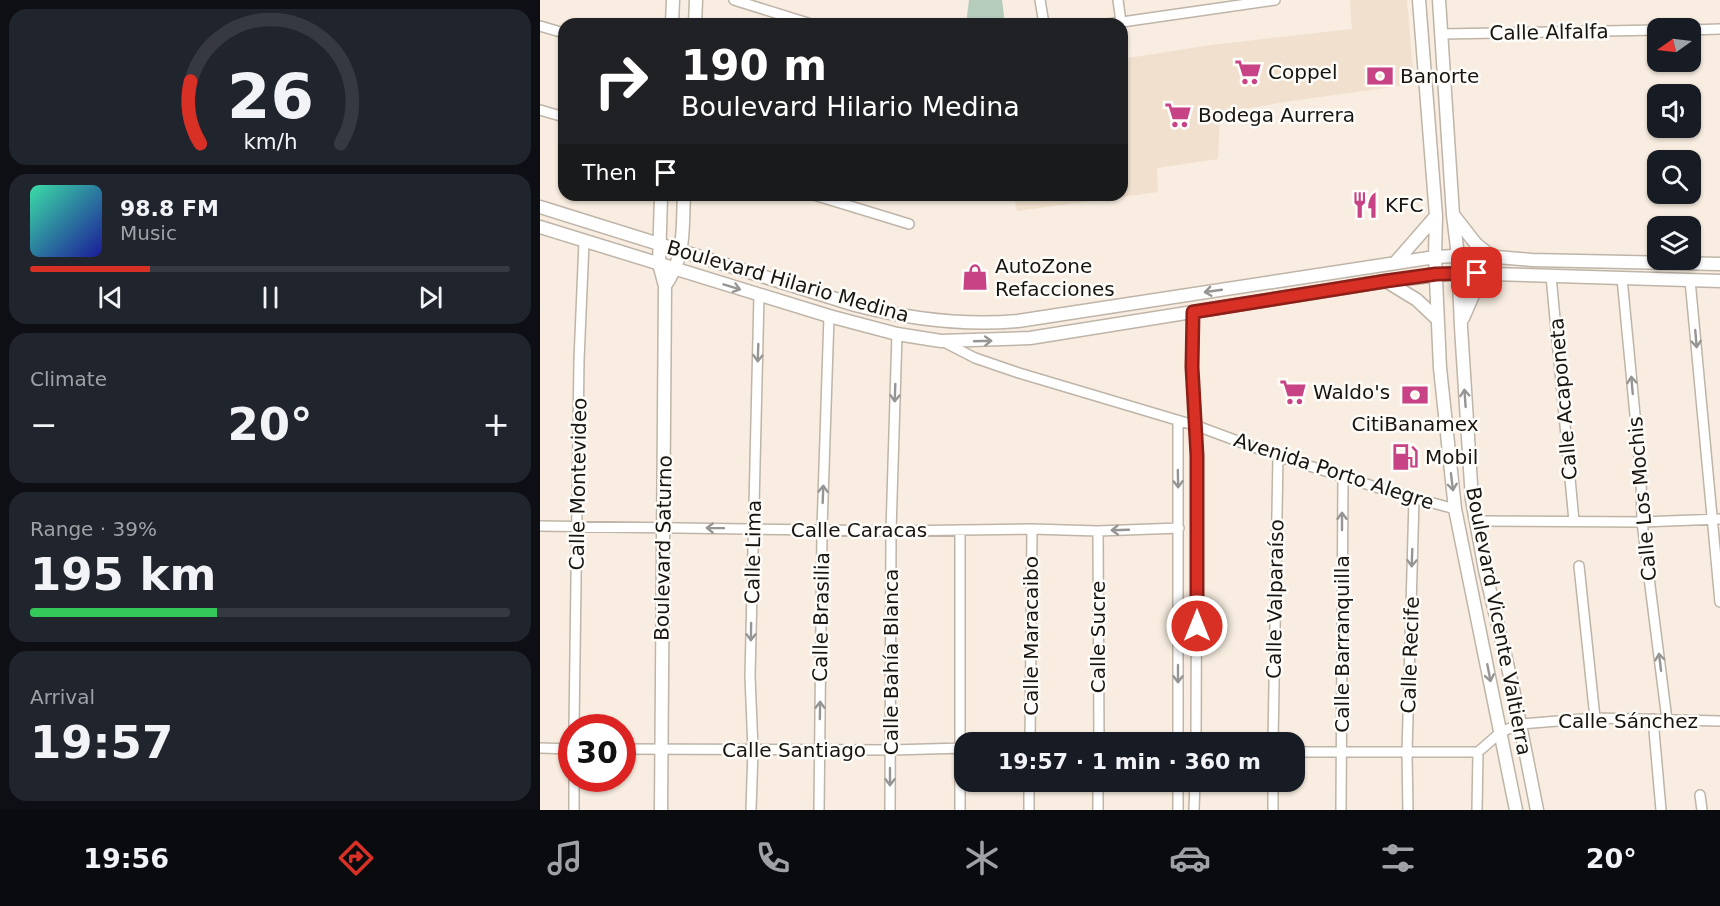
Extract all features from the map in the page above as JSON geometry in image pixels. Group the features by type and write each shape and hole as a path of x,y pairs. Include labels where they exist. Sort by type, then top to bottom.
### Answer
{"main road":[{"path":"672,18 673,0"},
{"path":"695,18 696,0"},
{"name":"Boulevard Vicente Valtierra","path":"1419,0 1436,216 1435,257 1441,378 1455,509 1516,810"},
{"name":"Boulevard Vicente Valtierra","path":"1439,0 1453,215 1458,255 1472,500 1537,810"},
{"name":"Boulevard Saturno","path":"661,201 659,264 665,286 661,810"},
{"path":"665,286 676,269 681,251 684,201"},
{"name":"Boulevard Hilario Medina","path":"540,207 871,309 924,320 969,323 1018,321 1458,255 1532,260 1720,264"},
{"path":"1453,215 1476,244 1491,256"},
{"path":"1395,263 1436,216"},
{"name":"Boulevard Hilario Medina","path":"540,227 829,316 897,334 941,341 1030,338 1436,274 1720,281"},
{"path":"1461,327 1464,313 1473,295 1496,274"},
{"path":"1386,281 1417,300 1437,319"}],"street":[{"path":"734,0 792,18"},
{"path":"1040,0 1043,18"},
{"path":"1118,0 1120,18"},
{"path":"1195,0 1196,11"},
{"path":"1128,21 1275,0"},
{"path":"540,26 558,31"},
{"path":"1701,30 1720,29"},
{"name":"Calle Alfalfa","path":"1441,34 1647,30"},
{"path":"540,110 558,115"},
{"path":"834,201 909,224"},
{"name":"Calle Montevideo","path":"574,714 579,360 584,242"},
{"name":"Calle Acaponeta","path":"1551,276 1574,521"},
{"name":"Calle Los Mochis","path":"1622,278 1641,478 1642,522 1667,720"},
{"path":"1690,280 1708,463 1716,519 1720,602"},
{"name":"Calle Lima","path":"751,810 753,750 750,676 759,295"},
{"path":"1193,312 1192,367 1197,426 1196,732"},
{"name":"Calle Brasilia","path":"819,810 822,529 829,316"},
{"name":"Calle Bahía Blanca","path":"890,810 891,531 897,334"},
{"name":"Avenida Porto Alegre","path":"941,341 975,358 1197,426 1343,477 1455,509"},
{"path":"1178,421 1178,732"},
{"name":"Calle Valparaíso","path":"1273,732 1278,456"},
{"name":"Calle Barranquilla","path":"1341,810 1343,477"},
{"name":"Calle Recife","path":"1408,810 1407,753 1414,499"},
{"path":"1476,521 1642,522 1716,519"},
{"name":"Calle Caracas","path":"540,526 891,531 1032,529 1098,531 1179,528"},
{"name":"Calle Maracaibo","path":"1030,732 1032,529"},
{"path":"960,530 962,732"},
{"name":"Calle Sucre","path":"1098,531 1099,732"},
{"path":"1579,566 1595,718"},
{"name":"Calle Sánchez","path":"1501,732 1520,724 1595,718 1720,721"},
{"path":"1653,719 1661,810"},
{"path":"1305,752 1478,752 1501,732"},
{"path":"540,748 558,749"},
{"name":"Calle Santiago","path":"636,749 954,748"},
{"path":"1477,810 1478,752"},
{"path":"574,792 574,810"},
{"path":"960,810 961,792"},
{"path":"1029,792 1029,810"},
{"path":"1098,792 1098,810"},
{"path":"1178,792 1178,810"},
{"path":"1194,810 1195,792"},
{"path":"1273,792 1273,810"},
{"path":"1700,795 1702,810"}],"shaded area":[{"path":"1350,0 1407,0 1414,84 1220,113 1218,159 1157,168 1158,192 1128,196 1128,58 1211,45 1352,29"},
{"path":"1014,201 1091,201 1017,211"}],"green space":[{"path":"969,0 1002,0 1004,18 967,18"}],"place":[{"name":"Coppel","path":"1248,72"},
{"name":"Banorte","path":"1380,76"},
{"name":"Bodega Aurrera","path":"1178,115"},
{"name":"KFC","path":"1365,205"},
{"name":"AutoZone Refacciones","path":"975,277"},
{"name":"Waldo's","path":"1293,392"},
{"name":"CitiBanamex","path":"1415,395"},
{"name":"Mobil","path":"1405,457"}],"route":[{"path":"1197,626 1197,426 1192,367 1193,312 1436,274 1477,273"}]}
